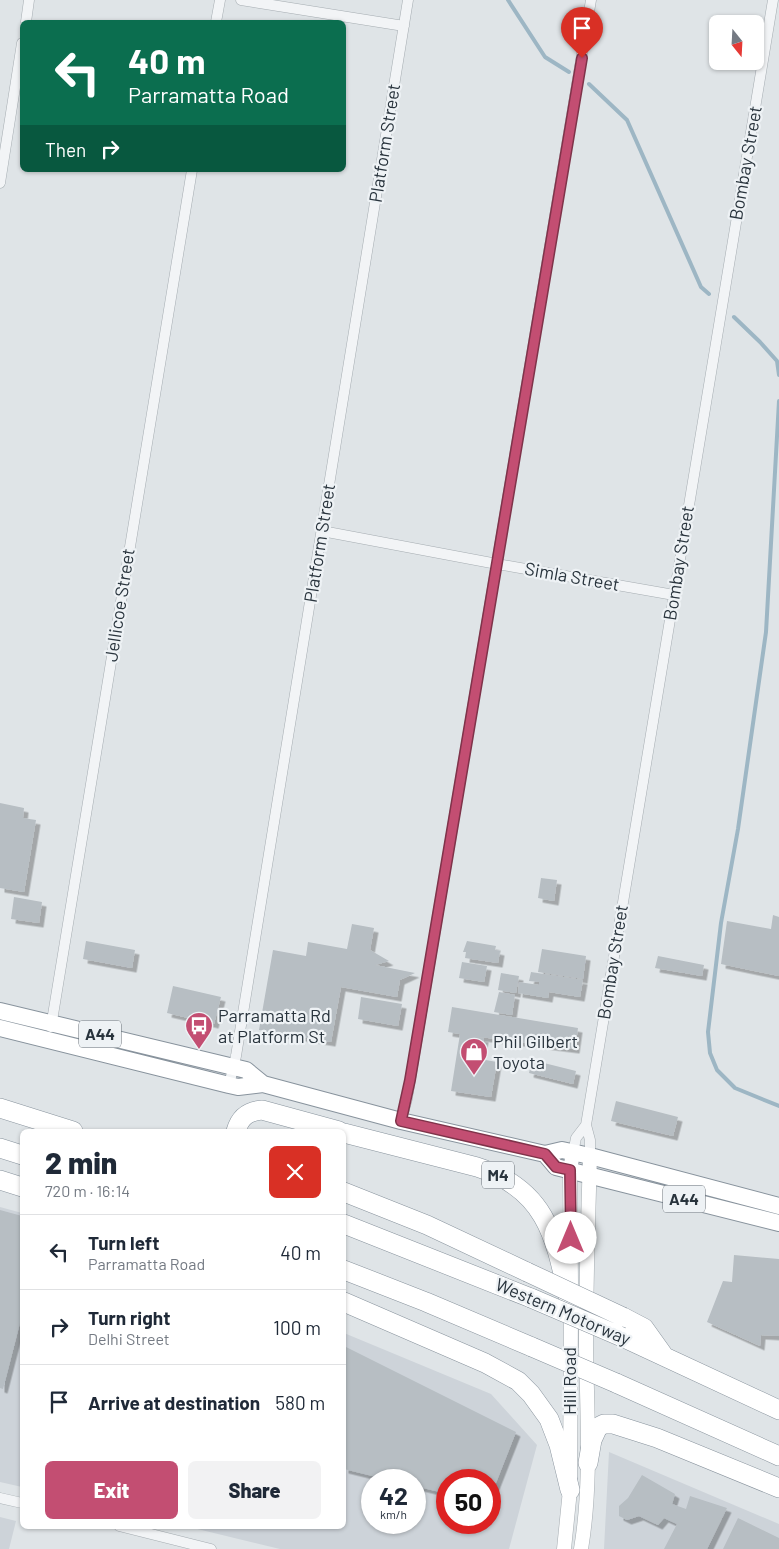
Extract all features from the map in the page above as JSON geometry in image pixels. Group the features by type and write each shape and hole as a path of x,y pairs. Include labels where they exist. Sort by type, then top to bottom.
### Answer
{"highway":[{"name":"A44","path":"0,1010 51,1024 246,1070 263,1084"},
{"name":"A44","path":"0,1028 228,1085 238,1087 263,1084 401,1121 545,1154 562,1150 590,1156 779,1206"},
{"path":"0,1108 68,1129"},
{"path":"237,1129 240,1120 244,1116 255,1110 262,1110 332,1129"},
{"name":"M4","path":"346,1134 484,1170 518,1188 537,1207 550,1230 559,1256 570,1310"},
{"path":"0,1148 20,1154"},
{"name":"A44","path":"545,1154 556,1167 779,1223"},
{"path":"0,1180 20,1186"},
{"path":"346,1193 427,1225 644,1328 664,1357"},
{"name":"Western Motorway","path":"346,1225 531,1298 622,1337 779,1410"},
{"path":"346,1271 532,1347 779,1456"},
{"path":"346,1303 486,1363 518,1381 531,1394 549,1419 559,1445 570,1490"},
{"path":"588,1463 592,1440 598,1427 604,1424 613,1424 665,1441 779,1488"}],"main road":[{"name":"Hill Road","path":"564,1549 570,1490 570,1170 572,1153"},
{"name":"Hill Road","path":"582,1549 588,1463 586,1345 590,1156"}],"street":[{"path":"26,20 30,0"},
{"path":"216,20 220,0"},
{"path":"241,0 404,26"},
{"name":"Platform Street","path":"228,1085 234,1067 408,0"},
{"path":"401,1121 410,1080 591,0"},
{"name":"Bombay Street","path":"590,1156 590,1140 586,1125 773,0"},
{"path":"0,183 20,56"},
{"name":"Jellicoe Street","path":"48,1040 192,172"},
{"name":"Simla Street","path":"322,531 674,595"},
{"name":"Bombay Street","path":"572,1153 576,1138 586,1125"},
{"path":"0,1498 20,1503"},
{"path":"130,1529 211,1549"}],"shaded area":[{"path":"0,1207 20,1212 20,1487 0,1482"},
{"path":"346,1334 491,1394 537,1445 509,1549 280,1549 197,1529 346,1529"},
{"path":"609,1452 779,1524 779,1549 604,1549"},
{"path":"0,1517 16,1521 9,1549 0,1549"}],"building":[{"path":"0,803 24,808 23,818 36,820 24,892 0,888"},
{"path":"541,878 557,880 554,901 538,898"},
{"path":"14,897 42,902 39,923 11,919"},
{"path":"773,915 779,917 779,976 721,964 727,921 771,929"},
{"path":"352,924 374,928 370,950 389,961 375,965 415,973 400,980 397,997 341,987 331,1042 259,1030 273,950 306,956 308,942 347,949"},
{"path":"86,941 135,950 132,968 83,959"},
{"path":"467,941 496,946 495,950 500,951 498,963 465,958 466,952 463,952"},
{"path":"542,949 586,956 583,979 538,972"},
{"path":"658,956 704,965 702,976 655,968"},
{"path":"462,962 487,966 484,982 459,978"},
{"path":"531,972 583,980 580,997 549,992 548,998 518,993 519,982 539,985 539,982 529,981"},
{"path":"501,973 519,976 516,993 498,990"},
{"path":"173,986 221,997 214,1024 167,1013"},
{"path":"499,992 515,995 512,1015 494,1012"},
{"path":"361,997 402,1004 398,1026 358,1019"},
{"path":"452,1007 578,1028 575,1049 472,1036 484,1038 480,1059 497,1062 491,1097 451,1091 460,1034 448,1032"},
{"path":"532,1060 576,1071 573,1084 529,1073"},
{"path":"616,1101 678,1117 673,1136 611,1121"},
{"path":"0,1210 20,1215 20,1323 3,1389 0,1388"},
{"path":"734,1255 779,1259 779,1336 761,1335 760,1346 707,1322 723,1281 732,1282"},
{"path":"346,1347 516,1432 501,1470 436,1469 436,1491 426,1489 426,1469 361,1469 361,1473 346,1469"},
{"path":"642,1475 675,1494 672,1504 686,1509 690,1496 727,1508 707,1549 664,1549 677,1524 664,1518 658,1525 639,1516 627,1520 619,1516 619,1506 628,1498"},
{"path":"738,1518 779,1538 779,1549 723,1549"}],"waterway":[{"path":"508,0 545,57 569,72"},
{"path":"589,84 627,120 701,287 709,294"},
{"path":"734,317 777,361 779,375"},
{"path":"779,401 766,632 738,829 721,923 708,1032 710,1053 717,1070 735,1088 779,1106"}],"place":[{"name":"Parramatta Rd at Platform St","path":"199,1050"},
{"name":"Phil Gilbert Toyota","path":"474,1076"}],"route":[{"path":"571,1238 570,1170 556,1167 545,1154 401,1121 407,1099 582,58"}]}
